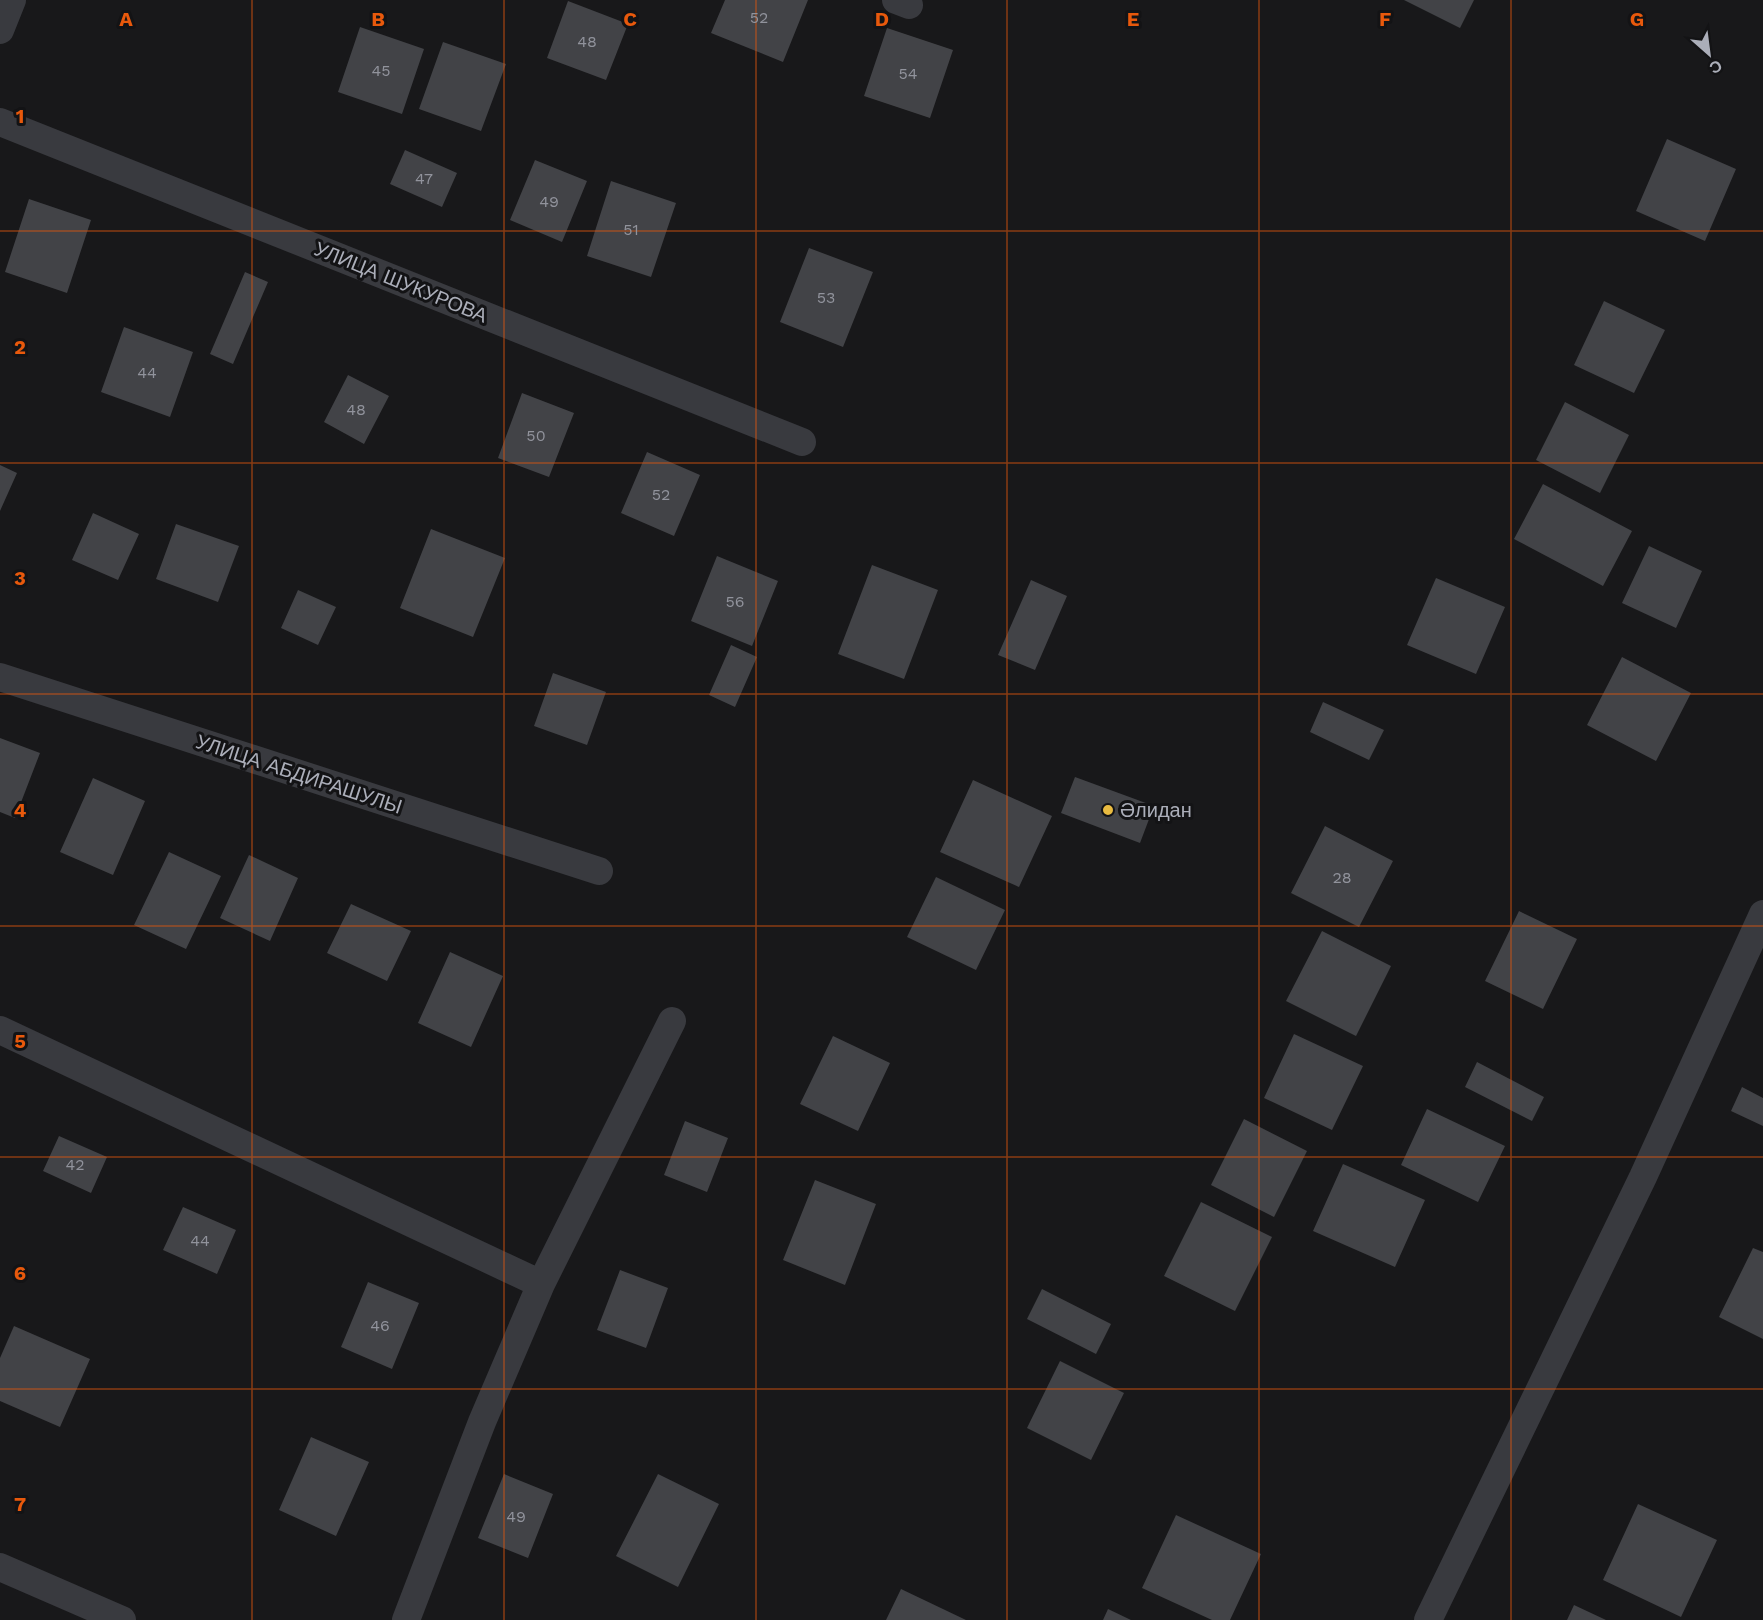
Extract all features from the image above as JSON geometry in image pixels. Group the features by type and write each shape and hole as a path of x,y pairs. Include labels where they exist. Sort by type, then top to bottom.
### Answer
{"street":[{"path":"0,30 12,0"},
{"name":"УЛИЦА ШУКУРОВА","path":"0,122 802,442"},
{"name":"УЛИЦА АБДИРАШУЛЫ","path":"0,677 599,871"},
{"path":"1428,1620 1643,1177 1763,914"},
{"path":"406,1620 482,1422 541,1284 672,1022"},
{"path":"0,1030 541,1284"},
{"path":"0,1567 122,1620"}],"building":[{"path":"725,0 808,0 783,62 711,33"},
{"path":"1404,0 1474,0 1460,28"},
{"path":"568,1 628,24 606,80 547,58"},
{"path":"360,27 424,49 402,114 338,92"},
{"path":"887,28 953,50 930,118 864,96"},
{"path":"443,42 506,64 481,131 419,109"},
{"path":"1667,139 1736,169 1705,241 1636,211"},
{"path":"405,150 457,173 442,207 390,184"},
{"path":"535,160 587,181 562,242 510,220"},
{"path":"611,181 676,203 651,277 587,256"},
{"path":"29,199 91,220 67,293 5,272"},
{"path":"809,248 873,272 843,347 780,322"},
{"path":"245,272 268,282 233,364 210,354"},
{"path":"1604,301 1665,330 1634,393 1574,365"},
{"path":"124,327 193,352 170,417 101,392"},
{"path":"348,375 389,396 364,444 324,422"},
{"path":"522,393 574,413 549,477 498,458"},
{"path":"1565,402 1629,435 1600,493 1536,460"},
{"path":"647,452 700,475 674,536 621,513"},
{"path":"0,465 17,473 0,511"},
{"path":"1543,484 1632,531 1603,586 1514,539"},
{"path":"93,513 139,534 118,580 72,560"},
{"path":"176,524 239,546 218,602 156,579"},
{"path":"431,529 505,558 473,637 400,608"},
{"path":"1649,546 1702,571 1676,628 1622,603"},
{"path":"717,556 778,581 752,646 691,621"},
{"path":"872,565 938,590 904,679 838,654"},
{"path":"1436,578 1505,607 1476,674 1407,645"},
{"path":"1031,580 1067,596 1035,670 998,655"},
{"path":"298,590 336,607 318,645 281,628"},
{"path":"731,645 757,657 735,707 709,695"},
{"path":"1622,657 1691,693 1656,761 1587,725"},
{"path":"553,673 606,692 587,745 534,726"},
{"path":"1323,702 1384,730 1369,760 1310,732"},
{"path":"0,738 40,753 15,818 0,812"},
{"name":"Әлидан","path":"1075,777 1154,806 1140,843 1061,813"},
{"path":"93,778 145,801 113,875 60,852"},
{"path":"973,780 1052,816 1019,887 940,852"},
{"path":"1325,826 1393,861 1359,927 1291,893"},
{"path":"169,852 221,876 186,949 134,925"},
{"path":"249,855 298,878 270,941 220,918"},
{"path":"936,877 1005,910 976,970 907,937"},
{"path":"351,904 411,931 387,981 327,953"},
{"path":"1519,911 1577,939 1543,1009 1485,981"},
{"path":"1322,931 1391,966 1356,1036 1286,1001"},
{"path":"450,952 503,976 471,1047 418,1023"},
{"path":"1294,1034 1363,1066 1332,1130 1264,1098"},
{"path":"833,1036 890,1063 858,1131 800,1104"},
{"path":"1477,1062 1544,1097 1532,1121 1465,1087"},
{"path":"1742,1087 1763,1098 1763,1126 1731,1111"},
{"path":"1427,1109 1505,1146 1478,1202 1401,1165"},
{"path":"1244,1119 1307,1151 1274,1217 1211,1185"},
{"path":"685,1121 728,1138 707,1192 664,1175"},
{"path":"59,1136 107,1157 91,1193 43,1171"},
{"path":"1343,1164 1425,1200 1395,1267 1313,1231"},
{"path":"815,1180 876,1204 845,1285 783,1260"},
{"path":"1201,1202 1272,1237 1235,1311 1164,1276"},
{"path":"183,1207 236,1230 217,1274 163,1250"},
{"path":"1753,1248 1763,1252 1763,1339 1719,1317"},
{"path":"620,1270 668,1288 646,1348 597,1330"},
{"path":"368,1282 419,1303 392,1369 341,1347"},
{"path":"1042,1289 1111,1324 1096,1354 1027,1319"},
{"path":"14,1326 90,1359 60,1427 0,1401 0,1358"},
{"path":"1060,1361 1124,1393 1091,1460 1027,1428"},
{"path":"311,1437 369,1462 336,1536 279,1510"},
{"path":"504,1474 553,1494 528,1558 478,1538"},
{"path":"658,1474 719,1504 678,1587 616,1556"},
{"path":"1638,1504 1717,1540 1681,1617 1603,1580"},
{"path":"1176,1515 1261,1554 1230,1620 1212,1620 1142,1588"},
{"path":"901,1589 966,1620 886,1620"},
{"path":"1574,1605 1606,1620 1567,1620"},
{"path":"1108,1609 1131,1620 1103,1620"}],"place":[{"name":"Әлидан","path":"1108,810"}]}
